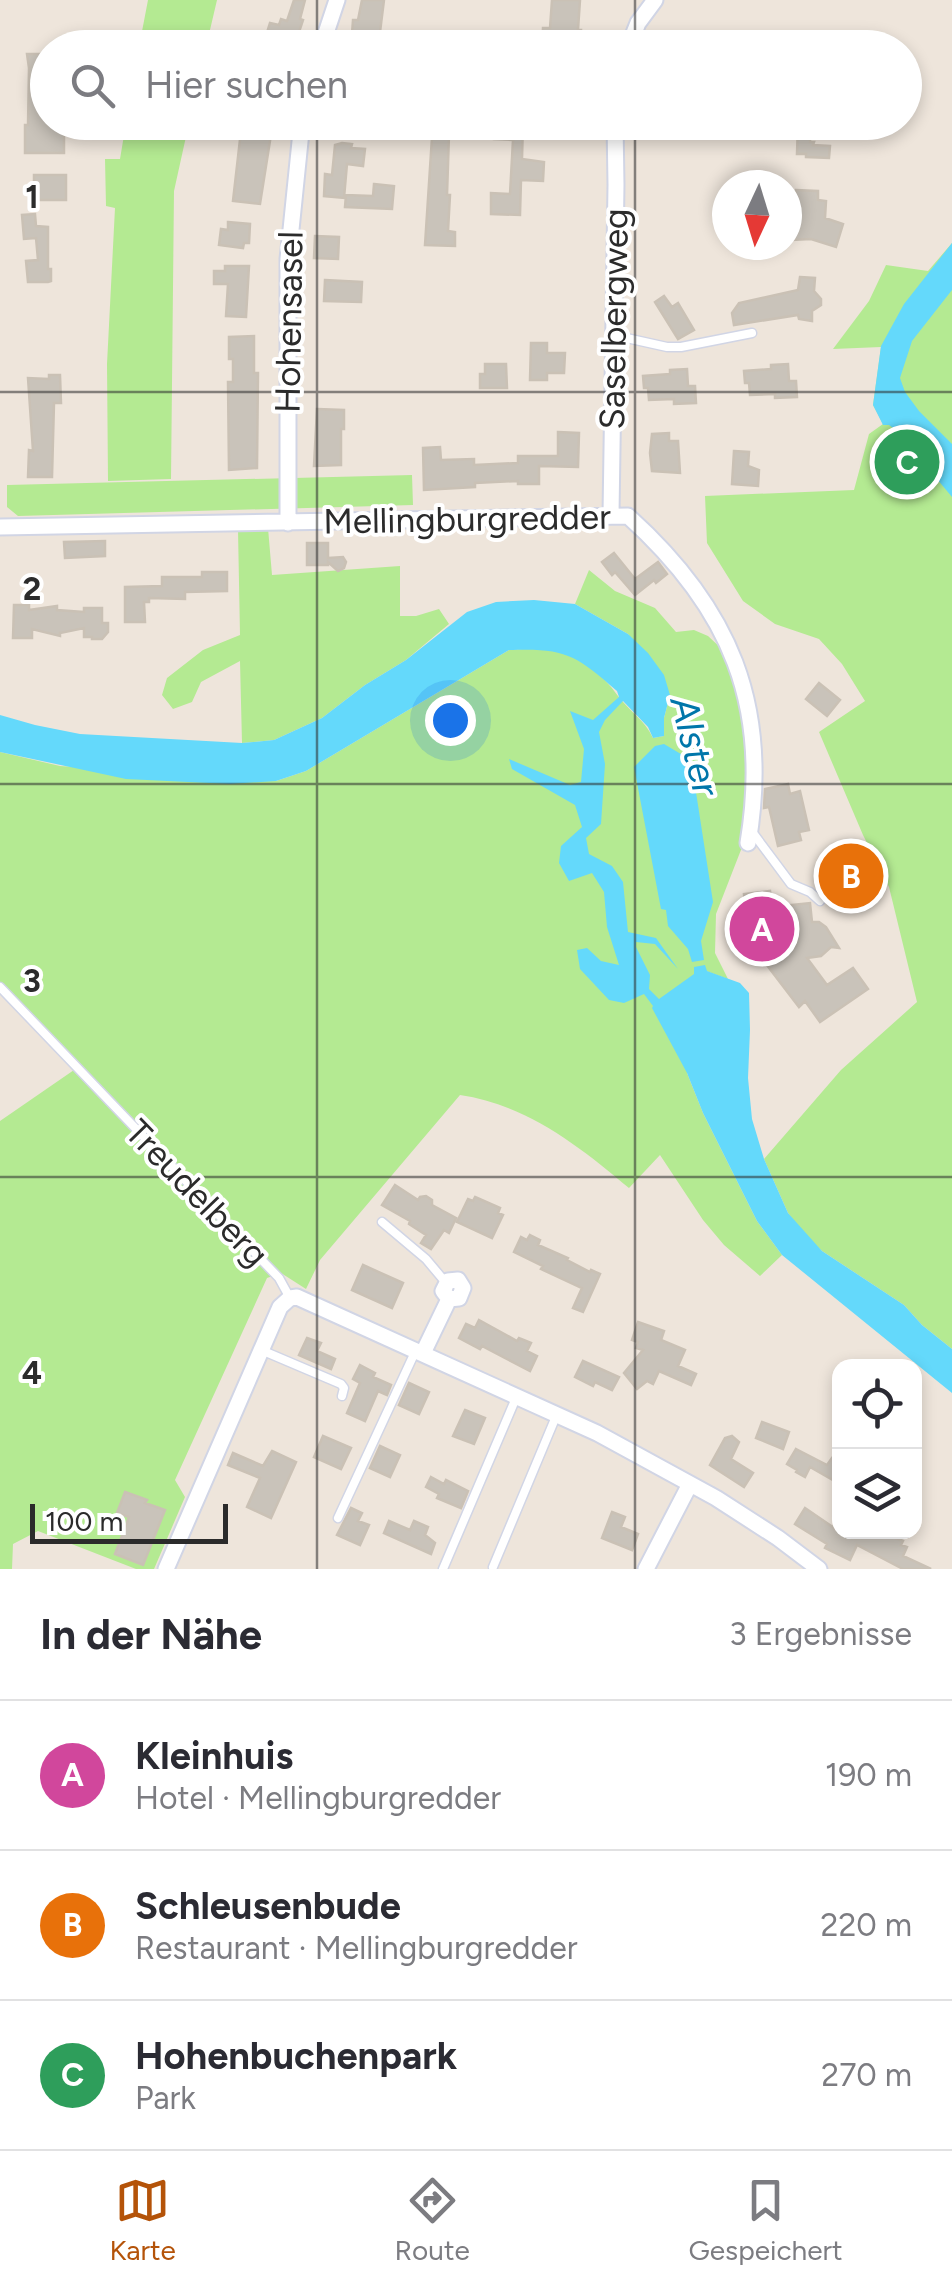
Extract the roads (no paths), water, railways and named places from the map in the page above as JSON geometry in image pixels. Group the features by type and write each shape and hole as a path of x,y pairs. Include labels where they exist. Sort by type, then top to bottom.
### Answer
{"street":[{"path":"328,30 337,0"},
{"path":"635,30 655,0"},
{"name":"Hohensasel","path":"288,523 288,259 300,140"},
{"name":"Saselbergweg","path":"611,515 615,140"},
{"name":"Mellingburgredder","path":"0,527 628,516 662,549 729,644 750,712 755,755 749,836"},
{"path":"420,1352 448,1291"},
{"path":"166,1569 280,1307 290,1298"},
{"name":"Treudelberg","path":"290,1298 301,1298 597,1433 754,1522 820,1569"},
{"path":"646,1569 690,1484"}],"lane":[{"path":"614,335 682,347 752,333"},
{"path":"749,836 790,882 820,901"},
{"name":"Treudelberg","path":"0,987 279,1278 290,1298"},
{"path":"382,1222 426,1260 448,1291"},
{"path":"261,1350 342,1384 342,1396"},
{"path":"338,1518 420,1352"},
{"path":"444,1569 517,1396"},
{"path":"493,1567 557,1414"}],"water":[{"path":"952,243 952,290 912,341 900,378 919,411 952,444 952,497 897,431 883,425 873,405 881,346 904,304"},
{"path":"496,602 575,604 628,634 664,675 670,695 664,736 653,738 648,727 623,701 599,732 605,764 601,824 586,838 589,854 612,866 623,882 628,932 656,938 678,969 655,944 636,942 650,975 649,989 659,999 694,974 694,967 705,965 707,971 740,983 749,993 748,1078 752,1119 764,1159 788,1213 822,1251 904,1305 952,1349 952,1393 922,1369 922,1359 910,1359 782,1255 757,1221 653,1006 644,994 624,1003 609,1000 580,969 577,950 587,948 601,961 619,965 607,927 604,892 592,873 569,881 559,863 561,846 582,827 575,805 512,769 509,759 570,785 581,782 584,749 570,711 593,720 619,697 617,691 579,661 557,652 509,650 306,771 276,781 230,784 126,779 0,752 0,715 80,734 242,743 274,740 322,718 467,612"},
{"path":"664,744 691,760 713,902 701,941 704,960 692,962 688,949 668,926 666,910 661,909 634,767 655,746"}],"place":[{"name":"Hohenbuchenpark","path":"907,462"},
{"name":"Schleusenbude","path":"851,876"},
{"name":"Kleinhuis","path":"762,929"}],"water label":[{"name":"Alster","path":"695,746"}]}
